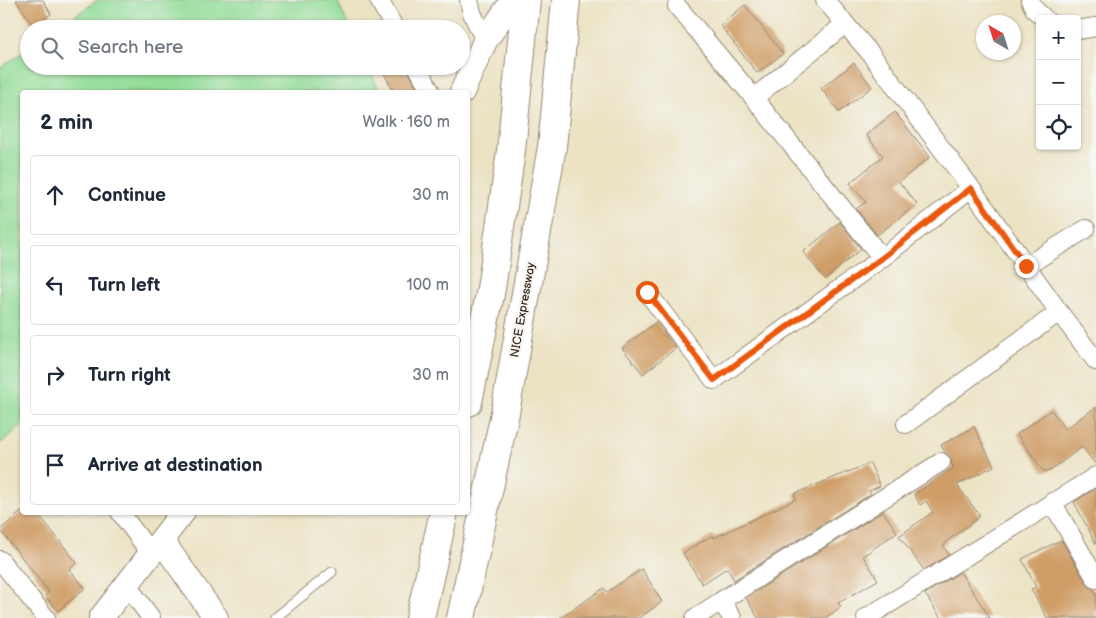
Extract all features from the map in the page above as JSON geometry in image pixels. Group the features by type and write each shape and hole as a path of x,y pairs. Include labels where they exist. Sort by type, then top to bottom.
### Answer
{"highway":[{"name":"NICE Expressway","path":"461,618 504,418 550,157 566,0"},
{"path":"470,392 491,289 512,151 517,1"},
{"path":"420,618 443,515"}],"main road":[{"path":"470,74 485,41 517,1"},
{"path":"463,90 470,75"},
{"path":"101,618 181,515"},
{"path":"156,548 216,618"}],"street":[{"path":"469,0 472,13 485,41"},
{"path":"825,0 870,53 971,188 1096,361"},
{"path":"1030,0 1035,10 1041,15"},
{"path":"385,2 392,20"},
{"path":"678,6 882,258"},
{"path":"754,98 845,24"},
{"path":"1081,29 1096,27"},
{"path":"421,75 430,90"},
{"path":"647,292 714,380 882,258 971,188"},
{"path":"1026,266 1086,230"},
{"path":"906,424 1059,312"},
{"path":"695,618 941,462"},
{"path":"866,618 1096,476"},
{"path":"1052,502 1096,579"},
{"path":"123,515 156,548"},
{"path":"0,560 46,618"},
{"path":"127,585 151,618"},
{"path":"721,601 732,618"}],"lane":[{"path":"275,618 332,572"}],"green space":[{"path":"97,0 337,0 346,20 69,20"},
{"path":"20,54 20,75 372,75 379,90 20,90 20,427 0,444 0,68"}],"building":[{"path":"16,0 43,0 51,14 42,20 29,20"},
{"path":"745,5 783,54 757,73 720,25"},
{"path":"854,63 872,87 839,112 821,88"},
{"path":"385,75 410,75 418,90 393,90"},
{"path":"895,112 930,157 899,182 917,204 877,235 856,209 866,202 850,183 883,156 866,135"},
{"path":"840,222 861,249 825,279 803,252"},
{"path":"656,322 676,348 643,374 622,348"},
{"path":"1096,407 1096,465 1082,447 1050,471 1043,471 1017,434 1051,410 1065,429"},
{"path":"974,427 994,466 957,485 980,516 946,542 943,546 949,555 924,570 899,536 933,512 926,501 920,505 914,494 953,468 950,457 941,445"},
{"path":"870,463 880,486 869,491 871,494 734,580 727,568 702,584 683,553 713,535 714,538 796,499 794,494"},
{"path":"1096,488 1096,544 1074,502"},
{"path":"883,511 897,532 863,556 878,580 838,603 841,607 825,618 758,618 746,598"},
{"path":"20,513 20,515 39,515 77,563 69,569 85,588 58,611 45,596 49,592 0,530"},
{"path":"1061,540 1087,584 1096,592 1096,618 1047,618 1031,589 1036,587 1022,559"},
{"path":"642,569 662,602 639,618 560,618 604,588 607,592"},
{"path":"960,572 990,618 941,618 925,594"}],"route":[{"path":"647,292 714,380 882,258 971,188 1026,266"}]}
